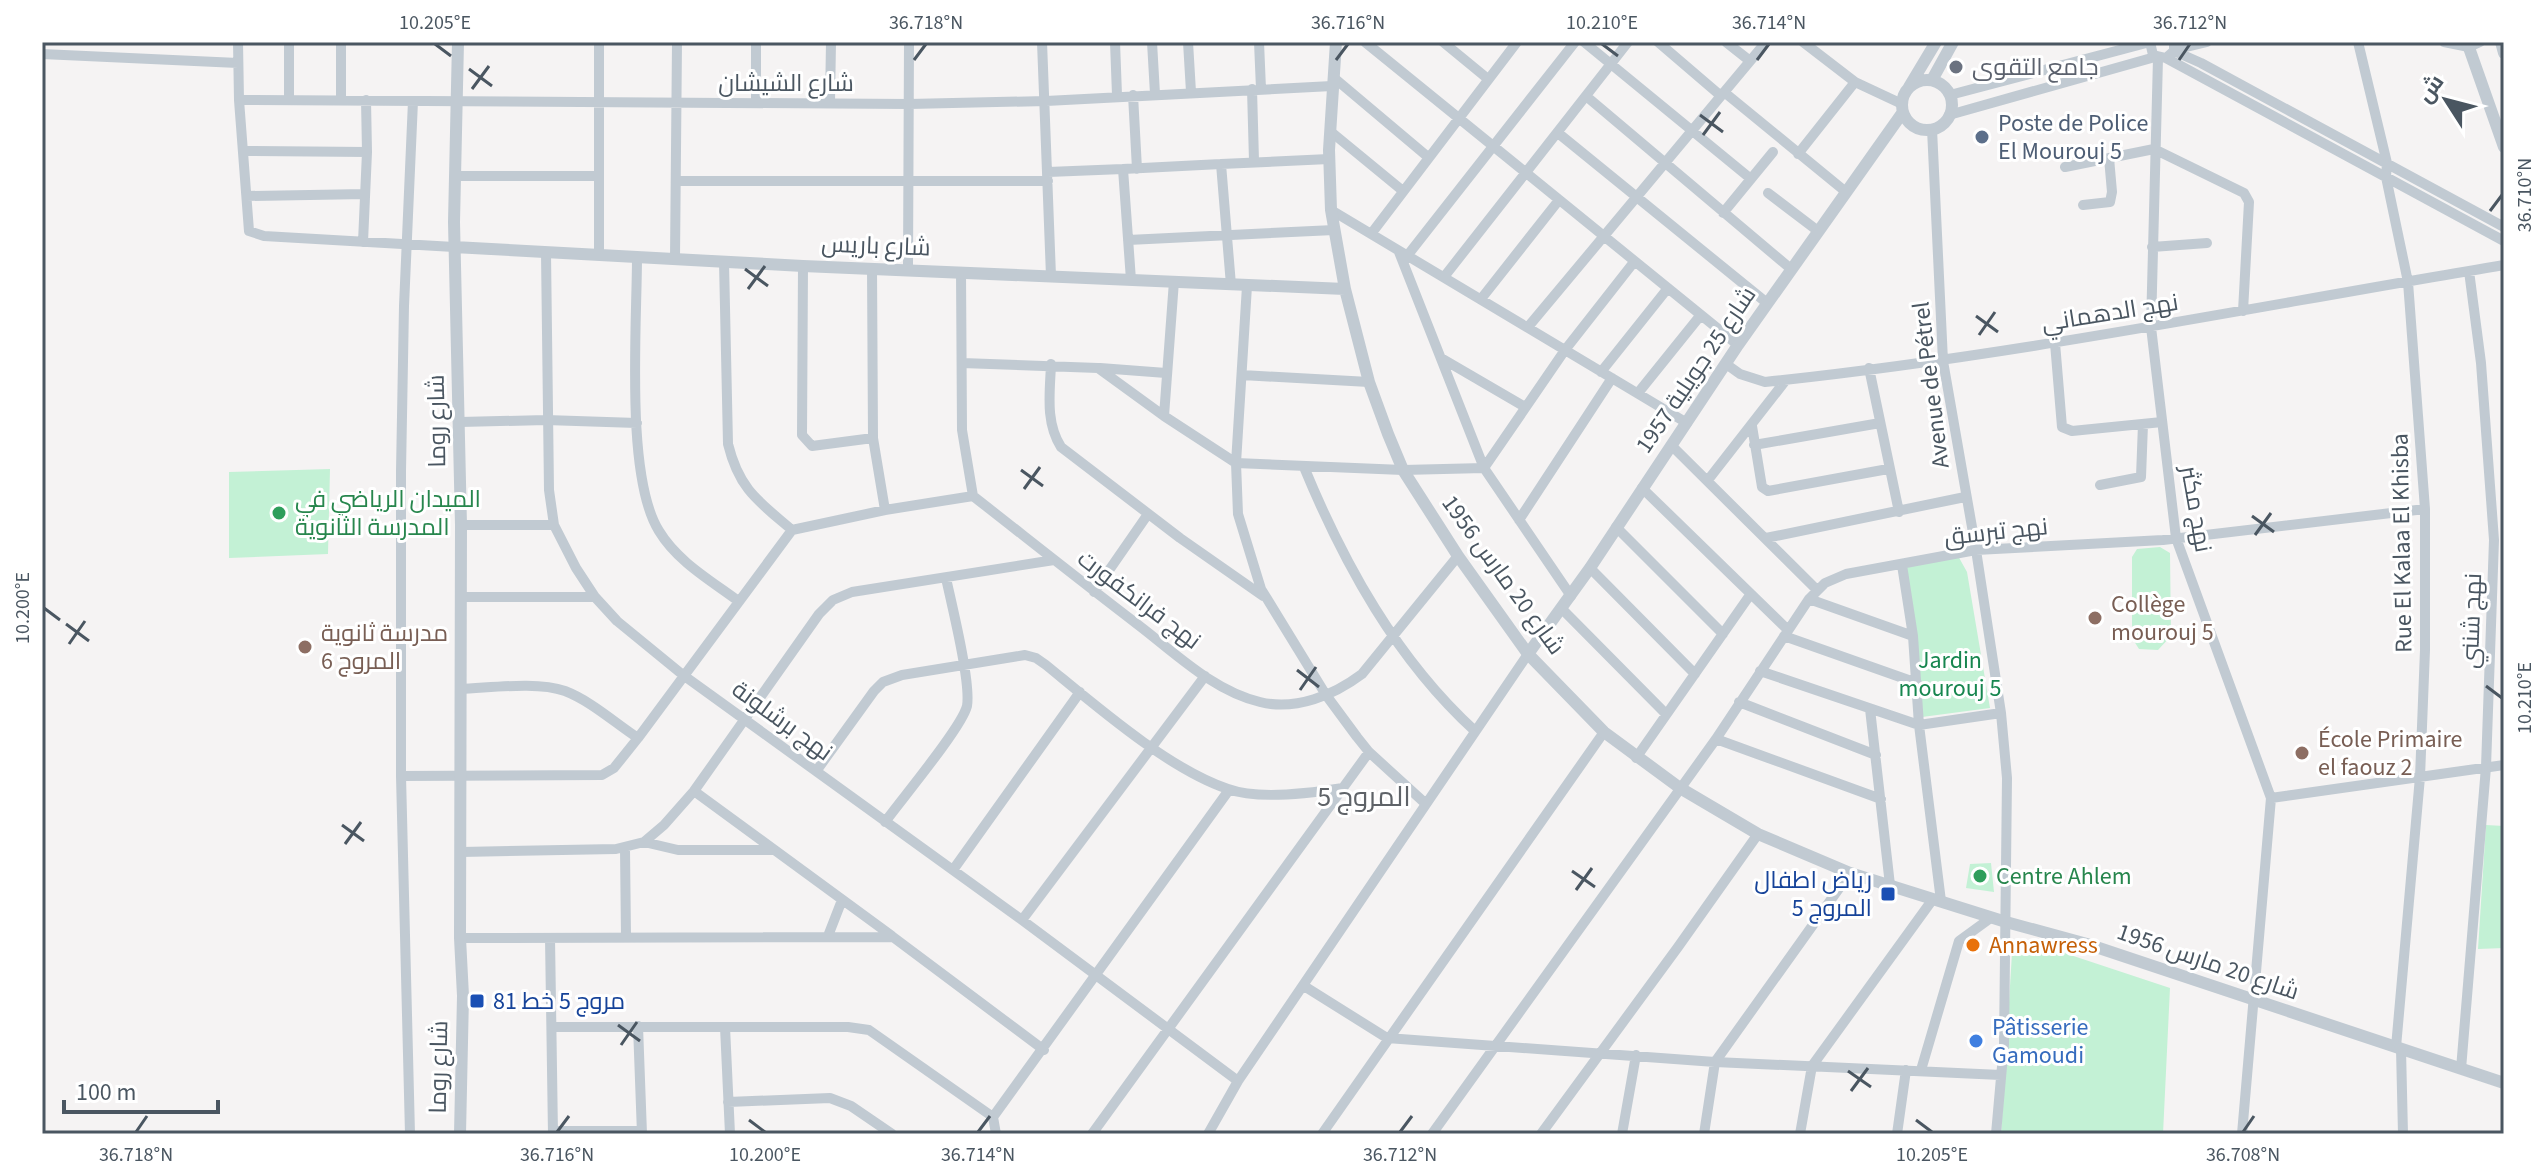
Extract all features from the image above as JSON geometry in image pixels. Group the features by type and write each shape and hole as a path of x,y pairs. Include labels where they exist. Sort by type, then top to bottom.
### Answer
{"street":[{"path":"238,42 247,196 365,194"},
{"path":"289,42 289,99"},
{"path":"341,42 341,99"},
{"name":"شارع روما","path":"458,42 454,247 461,525 460,938 463,996 460,1134"},
{"path":"599,42 599,255"},
{"path":"675,258 677,42"},
{"path":"756,42 756,103"},
{"path":"830,102 831,42"},
{"path":"908,269 909,42"},
{"path":"1042,42 1051,276"},
{"path":"1115,42 1117,95"},
{"path":"1152,42 1155,94"},
{"path":"1188,42 1191,92"},
{"path":"1254,161 1259,42"},
{"name":"شارع 20 مارس 1956","path":"1336,42 1329,159 1334,230 1345,289 1369,382 1403,470 1458,556 1528,654 1604,732 1680,788 1758,834 1850,873 2087,944 2504,1083"},
{"path":"1365,42 1738,345"},
{"path":"1443,42 1488,79"},
{"path":"1402,253 1494,146 1575,42"},
{"path":"1584,42 1751,179"},
{"path":"1444,277 1628,42"},
{"path":"1658,42 1846,192"},
{"path":"1726,42 1750,61"},
{"path":"1528,327 1766,42"},
{"path":"1803,42 1855,82 1904,102 1915,126 1932,129 1949,115 1950,95 1946,88 1932,80 1913,84 1904,102"},
{"name":"شارع 25 جويلية 1957","path":"1528,654 1571,596 1738,345 1846,192 1904,102 1936,42"},
{"path":"1932,80 1953,42"},
{"path":"1950,95 2150,42 2151,52 2167,53 2387,163 2504,227"},
{"path":"1949,115 2207,42"},
{"name":"Rue El Kalaa El Khisba","path":"2358,42 2387,163 2386,177 2408,282 2425,509 2425,650 2420,777 2398,1048 2403,1134"},
{"path":"2444,42 2472,44 2504,147"},
{"path":"2501,42 2504,53"},
{"path":"1371,234 1514,43"},
{"path":"2167,53 2504,241"},
{"name":"نهج مكثر","path":"2167,53 2154,149 2151,327 2176,538 2271,798 2242,1134"},
{"path":"42,54 238,63"},
{"path":"1333,81 1428,157"},
{"name":"شارع الشيشان","path":"239,100 909,104 1046,101 1256,89 1333,81"},
{"path":"1798,154 1855,82"},
{"path":"1133,95 1137,169"},
{"path":"1586,96 1791,269"},
{"path":"363,242 366,100"},
{"path":"410,1134 401,776 402,387 413,101"},
{"name":"Avenue de Pétrel","path":"1932,129 1943,361 1976,550 2001,713 2007,778 2004,1044 1996,1134"},
{"path":"1330,131 1403,191"},
{"path":"1558,133 1767,303"},
{"path":"2065,167 2154,149 2244,193 2249,202 2243,311"},
{"path":"243,151 367,152"},
{"path":"1723,213 1773,152"},
{"path":"2083,205 2110,202 2109,158"},
{"path":"677,181 908,182 1048,177 1123,169 1329,159"},
{"path":"1221,164 1231,285"},
{"path":"1123,169 1131,280"},
{"path":"455,176 597,176"},
{"path":"1768,193 1818,231"},
{"name":"شارع باريس","path":"247,196 249,231 264,236 803,266 1345,289"},
{"path":"1481,299 1559,200"},
{"path":"1331,210 1687,423"},
{"path":"1128,240 1334,230"},
{"path":"2152,247 2207,243"},
{"name":"نهج برشلونة","path":"546,253 549,490 554,525 595,597 617,621 683,675 817,770 1238,1081"},
{"path":"1402,253 1484,468 1571,596"},
{"path":"637,257 637,423 642,482 657,530 671,548 737,600"},
{"path":"724,262 728,444 734,468 745,488 792,530"},
{"path":"1484,468 1565,350 1634,262"},
{"name":"نهج الدهماني","path":"1726,364 1765,382 1943,361 2504,265"},
{"path":"803,266 802,435 812,446 873,438"},
{"path":"872,268 873,438 885,510"},
{"name":"نهج شنني","path":"2461,1069 2486,767 2494,540 2481,363 2469,271"},
{"path":"401,776 602,775 614,768 638,738 737,600 792,530 885,510 973,496 962,430 961,272"},
{"path":"1164,416 1174,281"},
{"path":"1247,286 1236,463 1238,514 1253,569 1268,600 1326,695 1369,752 1426,804"},
{"path":"1601,372 1668,288"},
{"path":"1638,393 1700,316"},
{"path":"2055,343 2062,427 2072,431 2162,422"},
{"path":"1441,358 1525,407"},
{"path":"962,363 1051,364 1166,373"},
{"path":"1051,364 1050,421 1061,447 1268,600"},
{"path":"1098,368 1236,463 1403,470 1484,468"},
{"path":"1869,368 1899,512"},
{"path":"1242,375 1369,382"},
{"path":"1519,520 1612,378"},
{"path":"1708,480 1786,380"},
{"path":"460,422 546,420 637,423"},
{"path":"1754,445 1880,423"},
{"path":"2100,485 2141,477 2143,424"},
{"path":"1752,426 1762,487 1774,491 1888,469"},
{"path":"1672,446 1817,590"},
{"path":"1304,467 1345,558 1394,637 1475,731"},
{"path":"1642,488 1786,633 1917,683"},
{"name":"نهج فرانكفورت","path":"973,496 1205,676 1260,702 1286,704 1326,695 1362,674 1458,556"},
{"path":"1766,538 1965,497"},
{"name":"نهج تبرسق","path":"1432,1134 1716,739 1809,599 1825,583 1846,574 1976,550 2176,538 2425,509"},
{"path":"1094,592 1148,514"},
{"path":"461,525 554,525"},
{"path":"1616,527 1723,634"},
{"path":"461,852 625,849 644,842 694,791 819,614 833,600 852,592 1054,560"},
{"path":"1800,1134 1812,1066 1937,900 1913,636 1902,565"},
{"path":"1590,568 1695,674"},
{"path":"885,822 949,737 966,709 963,664 946,578"},
{"path":"1636,758 1750,595"},
{"path":"461,597 595,597"},
{"path":"1809,599 1913,636"},
{"path":"1562,609 1666,714"},
{"path":"1208,1134 1238,1081 1528,654"},
{"path":"817,770 883,682 902,675 963,664 1030,656 1151,747 1229,790 1272,794 1343,788"},
{"path":"1760,671 1919,725 2001,713"},
{"path":"1022,920 1205,676"},
{"path":"460,689 558,689 579,698 638,738"},
{"path":"953,870 1080,692"},
{"path":"1739,702 1876,755"},
{"path":"1870,709 1890,885"},
{"path":"1322,1134 1604,732"},
{"path":"1716,739 1881,799"},
{"path":"1092,1134 1369,752"},
{"path":"2271,798 2504,765"},
{"path":"993,1117 1229,790"},
{"path":"694,791 1044,1050"},
{"path":"1311,793 1325,812"},
{"path":"1541,1134 1758,834"},
{"path":"644,842 659,848 678,850 775,850"},
{"path":"625,849 626,937"},
{"path":"1704,1134 1715,1062 1850,873"},
{"path":"828,936 842,900"},
{"path":"1921,1070 1959,941 1963,935 1992,917"},
{"path":"460,938 893,937"},
{"path":"550,938 553,1133 642,1132 638,1026"},
{"path":"1304,986 1387,1038 1715,1062 2001,1075"},
{"path":"552,1027 848,1027 869,1030 993,1117 996,1134"},
{"path":"725,1027 730,1134"},
{"path":"1622,1134 1636,1055"},
{"path":"1897,1134 1906,1070"},
{"path":"728,1102 830,1098 851,1106 892,1134"}],"green space":[{"name":"الميدان الرياضي في المدرسة الثانوية","path":"330,469 328,554 229,558 229,472"},
{"path":"2160,547 2170,553 2171,636 2158,650 2139,649 2132,638 2132,557 2137,549"},
{"name":"Jardin mourouj 5","path":"1957,554 1967,572 1990,708 1922,717 1906,565"},
{"path":"2486,825 2504,826 2504,948 2478,949"},
{"name":"Centre Ahlem","path":"1991,863 1994,892 1966,888 1970,864"},
{"path":"2028,941 2170,988 2163,1134 2001,1134 2012,953"}],"place":[{"name":"جامع التقوى","path":"1956,67"},
{"name":"Poste de Police El Mourouj 5","path":"1982,137"},
{"name":"الميدان الرياضي في المدرسة الثانوية","path":"279,513"},
{"name":"Collège mourouj 5","path":"2095,618"},
{"name":"مدرسة ثانوية المروج 6","path":"305,647"},
{"name":"École Primaire el faouz 2","path":"2302,753"},
{"name":"Centre Ahlem","path":"1980,876"},
{"name":"رياض اطفال المروج 5","path":"1888,894"},
{"name":"Annawress","path":"1973,945"},
{"name":"مروج 5 خط 81","path":"477,1001"},
{"name":"Pâtisserie Gamoudi","path":"1976,1041"}],"district":[{"name":"المروج 5","path":"1364,797"}]}
